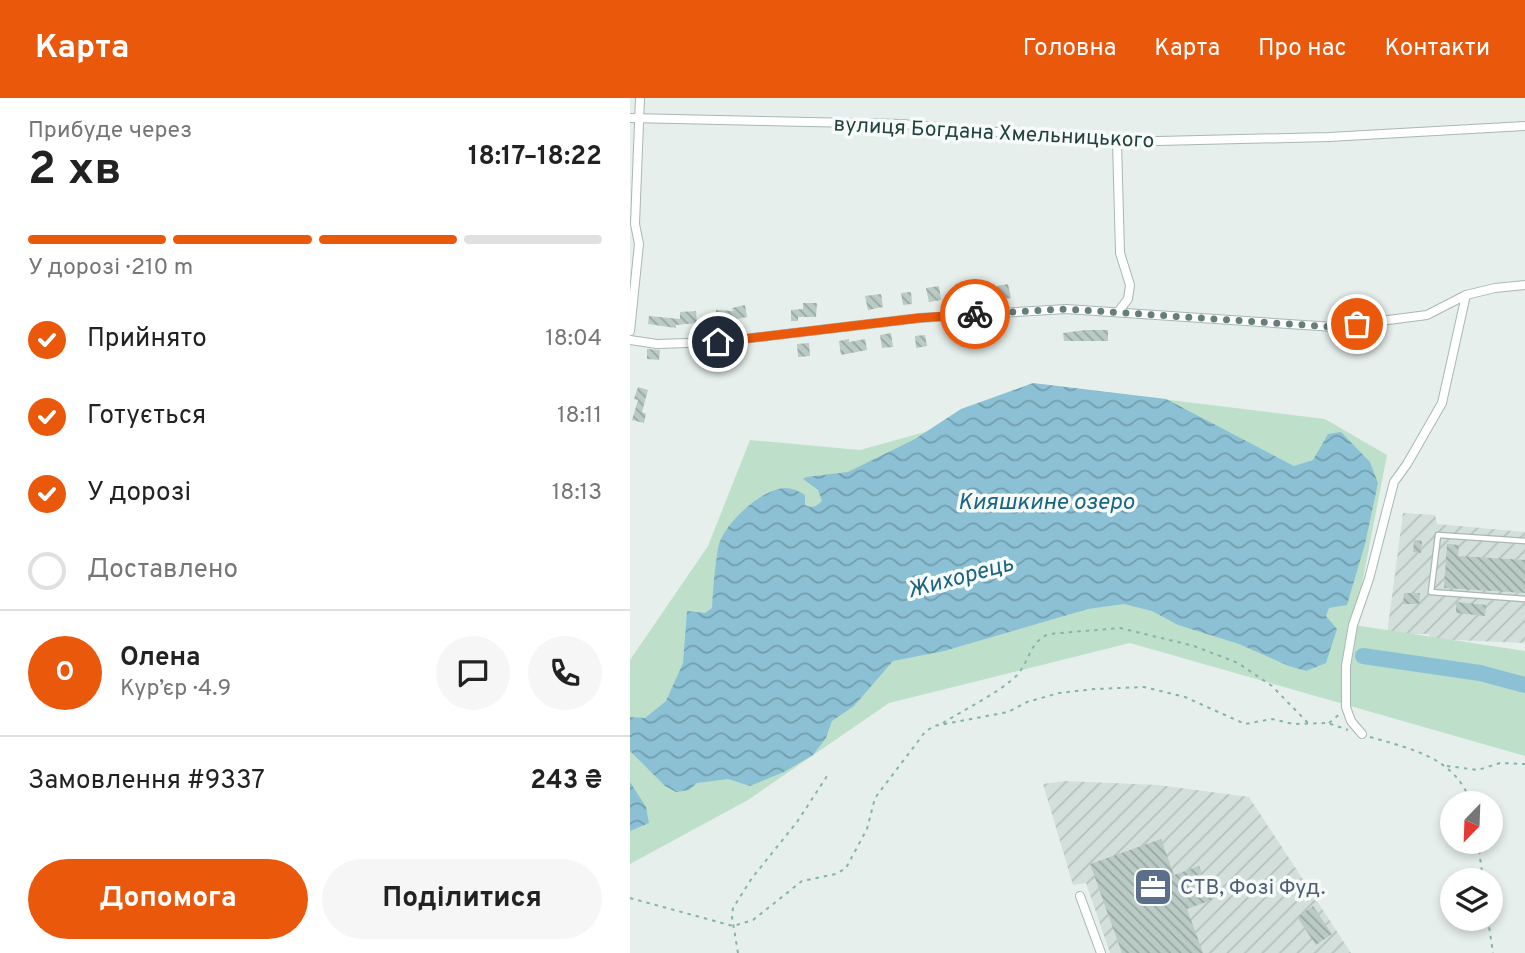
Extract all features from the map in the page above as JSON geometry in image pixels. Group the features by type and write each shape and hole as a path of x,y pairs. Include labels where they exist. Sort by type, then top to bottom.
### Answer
{"street":[{"path":"630,331 639,244 633,223 635,119 640,98"},
{"name":"вулиця Богдана Хмельницького","path":"635,119 902,124 1117,142 1328,137 1525,126"},
{"path":"1117,142 1119,253 1130,285 1128,299 1118,312"},
{"path":"630,340 657,344 718,342 919,318 1066,309 1334,327 1427,315 1466,295 1525,285"},
{"path":"1362,734 1351,721 1346,707 1346,666 1353,625 1369,579 1394,482 1442,403 1466,295"},
{"path":"1080,896 1101,953"}],"lane":[{"path":"1525,541 1438,535 1431,592 1525,599"}],"path":[{"path":"630,898 733,926 753,920 802,881 835,874 846,868 867,829 875,798 925,732 1014,678 1027,663 1040,637 1049,634 1121,628 1194,646 1238,663 1272,686 1310,724"},
{"path":"940,725 1007,712 1027,702 1059,693 1095,688 1144,687 1185,697 1245,724 1272,719 1310,724 1328,723 1413,750 1447,766 1478,770 1500,763 1525,764"},
{"path":"1328,723 1346,707"},
{"path":"1447,766 1467,791"},
{"path":"738,953 733,908 752,878 797,822 829,773"},
{"path":"1490,931 1493,953"}],"shaded area":[{"path":"1403,513 1435,515 1437,524 1525,532 1525,643 1430,639 1429,634 1387,634"},
{"path":"1065,781 1158,785 1249,797 1351,953 1110,953 1086,883 1073,885 1043,784"}],"green space":[{"name":"Кияшкине озеро","path":"1080,389 1325,419 1387,455 1354,625 1525,651 1525,756 1130,643 889,703 748,800 630,864 630,660 708,546 750,440 860,450"}],"water":[{"name":"Кияшкине озеро","path":"1033,383 1166,399 1294,466 1313,460 1328,434 1341,432 1370,462 1378,483 1365,544 1347,605 1329,608 1326,616 1337,629 1326,663 1306,671 1239,644 1178,625 1152,611 1124,604 1088,609 944,651 893,661 854,706 832,721 826,738 813,755 784,772 750,786 728,779 697,783 689,790 676,792 665,786 630,751 630,717 645,718 666,701 683,663 687,611 705,613 712,608 718,548 727,529 744,510 765,495 785,488 805,495 805,505 816,506 822,501 818,490 803,479 806,477 848,472 915,439 961,409"},
{"path":"630,782 646,807 649,823 630,831"}],"building":[{"path":"966,282 969,297 957,299 955,284"},
{"path":"1008,284 1011,298 999,300 997,286"},
{"path":"939,286 941,300 929,302 926,288"},
{"path":"911,292 912,304 903,305 901,293"},
{"path":"881,294 883,307 868,310 865,296"},
{"path":"803,303 817,303 816,317 798,317 798,321 791,321 791,310 803,309"},
{"path":"745,305 747,317 716,323 716,310 733,311 732,308"},
{"path":"696,311 697,323 676,325 676,328 648,324 649,316 680,319 680,312"},
{"path":"1108,330 1108,341 1064,341 1063,333"},
{"path":"980,332 982,344 962,347 960,336"},
{"path":"891,333 893,347 882,348 880,335"},
{"path":"925,335 927,346 916,348 915,336"},
{"path":"849,339 849,342 865,339 867,350 841,355 839,341"},
{"path":"809,343 810,356 798,357 797,344"},
{"path":"730,348 730,359 717,359 717,349"},
{"path":"647,349 660,350 659,360 647,359"},
{"path":"638,387 648,390 642,412 646,414 644,423 632,420 638,400 634,399"},
{"path":"1414,540 1422,541 1421,553 1413,552"},
{"path":"1447,544 1459,545 1458,556 1525,560 1525,593 1444,588"},
{"path":"1404,593 1420,593 1419,604 1403,604"},
{"path":"1456,602 1486,605 1485,616 1456,613"},
{"name":"СТВ, Фозі Фуд.","path":"1161,839 1174,875 1199,866 1212,900 1187,909 1203,953 1122,953 1090,864"},
{"path":"1313,906 1332,934 1316,945 1297,917"}],"waterway":[{"name":"Жихорець","path":"1363,656 1480,673 1525,685"}],"way so far":[{"path":"975,314 1066,309 1334,327 1357,324"}],"place":[{"name":"СТВ, Фозі Фуд.","path":"1153,887"}],"route":[{"path":"718,342 975,314"}]}
